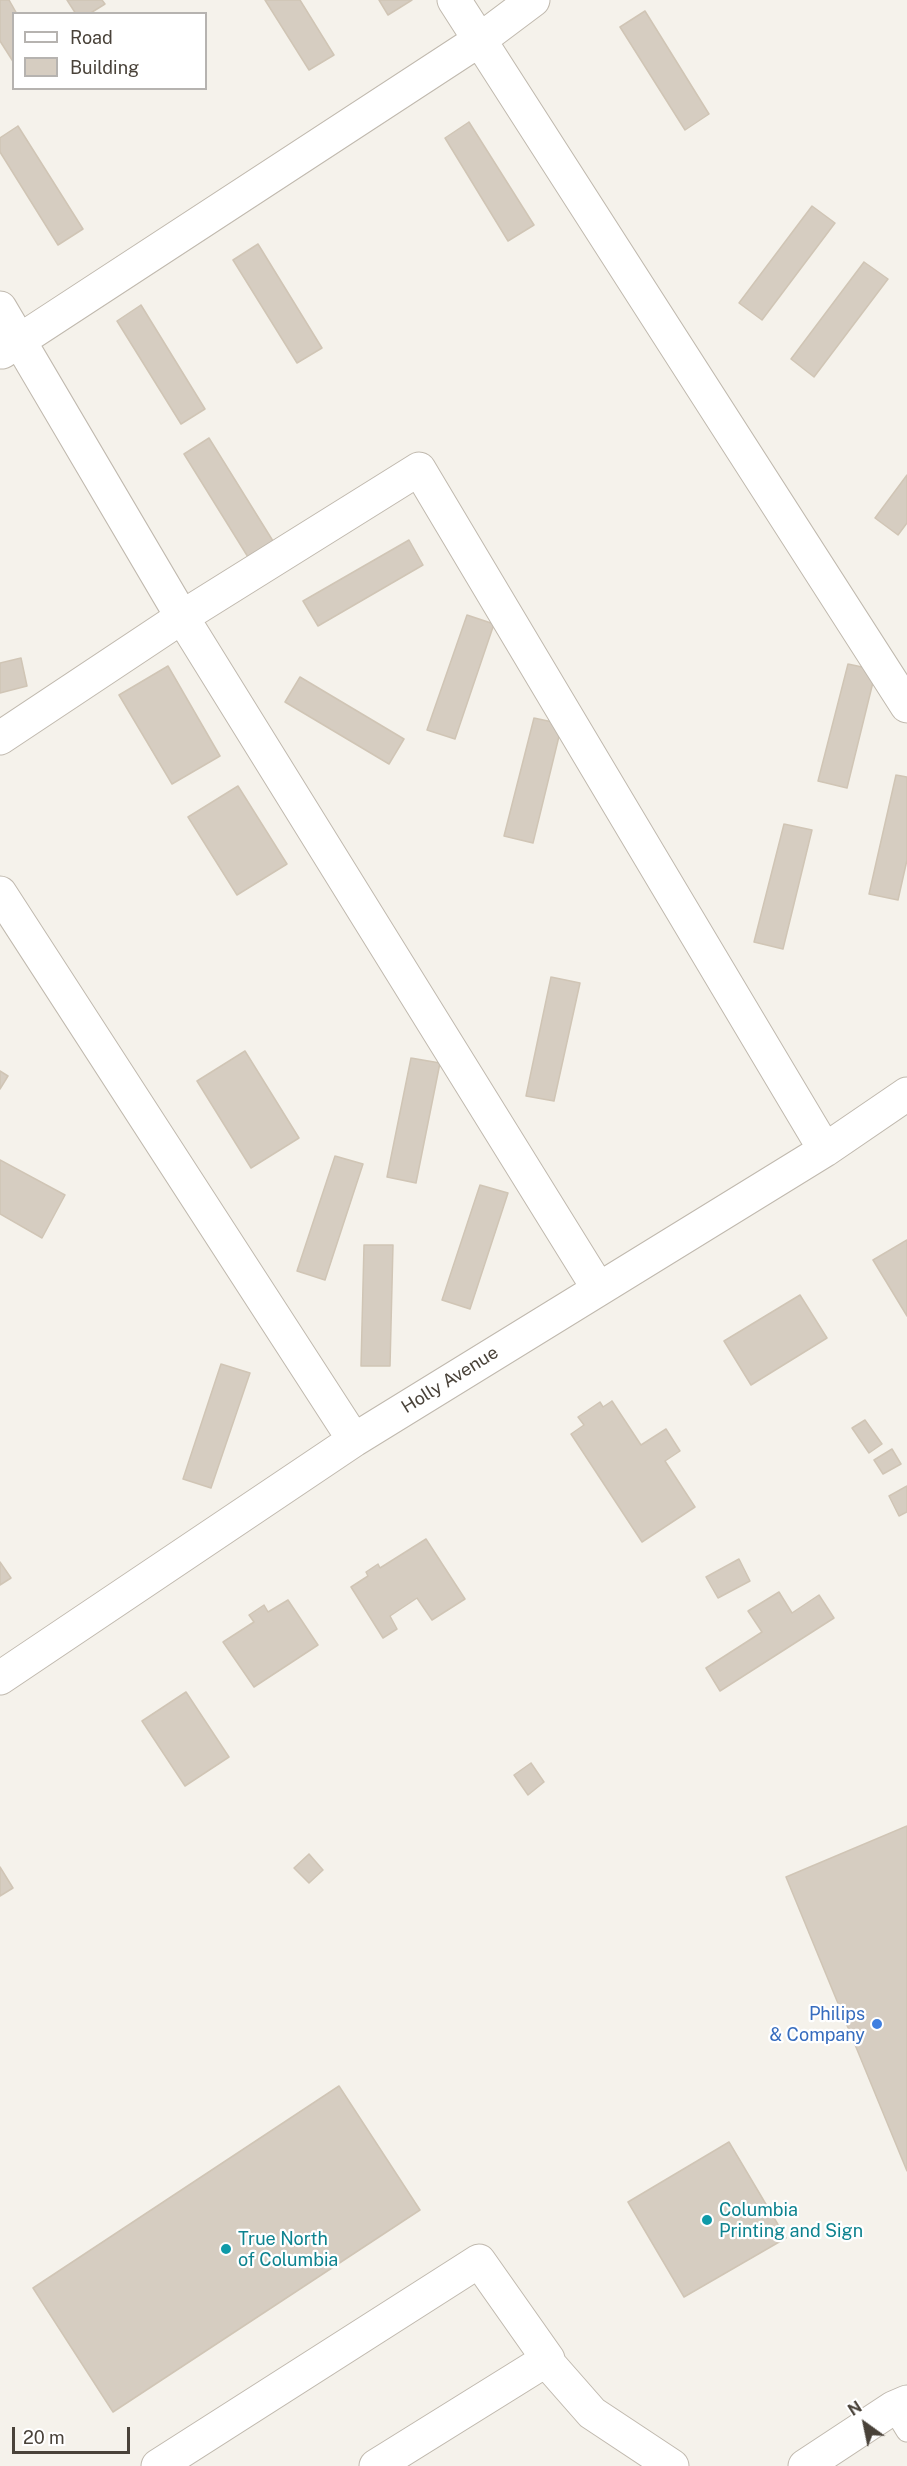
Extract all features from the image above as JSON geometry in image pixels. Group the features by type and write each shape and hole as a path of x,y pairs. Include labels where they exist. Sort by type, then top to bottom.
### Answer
{"street":[{"path":"454,0 907,706"},
{"path":"10,348 481,39 533,0"},
{"path":"0,308 10,348 182,617 598,1288"},
{"path":"0,738 182,617 419,469 825,1150"},
{"path":"0,893 354,1440"},
{"name":"Holly Avenue","path":"0,1678 354,1440 825,1150 907,1094"},
{"path":"158,2466 479,2260 548,2359 549,2364 592,2413 672,2466"},
{"path":"376,2466 548,2359"},
{"path":"805,2466 903,2413"}],"building":[{"path":"0,0 9,0 16,12 12,12 12,60 0,41"},
{"path":"67,0 102,0 105,4 92,12 75,12"},
{"path":"265,0 300,0 334,55 309,70"},
{"path":"379,0 412,0 388,15"},
{"path":"645,11 709,114 685,130 620,27"},
{"path":"469,122 534,225 508,241 445,138"},
{"path":"18,126 83,229 58,245 0,152 0,138"},
{"path":"812,206 835,223 762,320 739,303"},
{"path":"258,244 322,348 297,363 233,260"},
{"path":"864,262 888,279 814,377 791,359"},
{"path":"141,305 205,409 181,424 117,321"},
{"path":"209,438 273,541 248,557 184,454"},
{"path":"907,475 907,523 898,535 875,518"},
{"path":"409,540 423,565 318,626 303,601"},
{"path":"467,615 494,624 455,739 427,730"},
{"path":"21,658 27,686 0,693 0,663"},
{"path":"848,664 876,670 847,788 818,781"},
{"path":"168,666 220,756 172,784 119,695"},
{"path":"300,677 404,739 389,764 285,702"},
{"path":"534,718 562,724 533,843 504,836"},
{"path":"896,775 907,777 907,860 898,900 869,894"},
{"path":"238,786 287,864 237,895 188,817"},
{"path":"784,824 812,830 783,949 754,942"},
{"path":"551,977 580,983 554,1101 526,1096"},
{"path":"245,1051 299,1138 251,1168 197,1081"},
{"path":"411,1058 440,1063 416,1183 387,1177"},
{"path":"0,1071 8,1076 0,1089"},
{"path":"335,1156 363,1164 325,1280 297,1271"},
{"path":"0,1160 65,1195 42,1238 0,1214"},
{"path":"480,1185 508,1193 470,1309 442,1300"},
{"path":"907,1240 907,1316 873,1260"},
{"path":"364,1245 393,1245 390,1366 361,1366"},
{"path":"800,1295 827,1338 751,1385 724,1341"},
{"path":"221,1364 250,1373 211,1488 183,1479"},
{"path":"612,1401 641,1445 666,1429 680,1451 665,1461 695,1507 642,1542 571,1434 584,1425 578,1417 600,1402 603,1407"},
{"path":"865,1420 882,1444 869,1453 852,1428"},
{"path":"892,1449 901,1464 883,1474 874,1460"},
{"path":"907,1486 907,1512 899,1516 889,1496"},
{"path":"426,1539 465,1599 432,1620 417,1598 390,1616 397,1629 383,1638 351,1587 368,1576 366,1572 378,1564 380,1568"},
{"path":"739,1559 750,1581 718,1598 706,1577"},
{"path":"0,1562 11,1578 0,1585"},
{"path":"779,1592 792,1613 819,1595 834,1618 720,1691 706,1668 762,1632 748,1611"},
{"path":"288,1600 318,1645 254,1687 223,1642 254,1622 249,1615 264,1605 268,1612"},
{"path":"186,1692 229,1757 185,1786 142,1721"},
{"path":"531,1763 544,1782 528,1795 514,1775"},
{"name":"Philips & Company","path":"907,1826 907,2171 786,1877"},
{"path":"309,1854 323,1870 309,1883 294,1868"},
{"path":"0,1867 13,1888 0,1896"},
{"name":"True North of Columbia","path":"339,2086 420,2210 113,2412 33,2288"},
{"name":"Columbia Printing and Sign","path":"729,2142 786,2238 684,2297 628,2202"}],"place":[{"name":"Philips & Company","path":"877,2024"},
{"name":"Columbia Printing and Sign","path":"707,2220"},
{"name":"True North of Columbia","path":"226,2249"}]}
